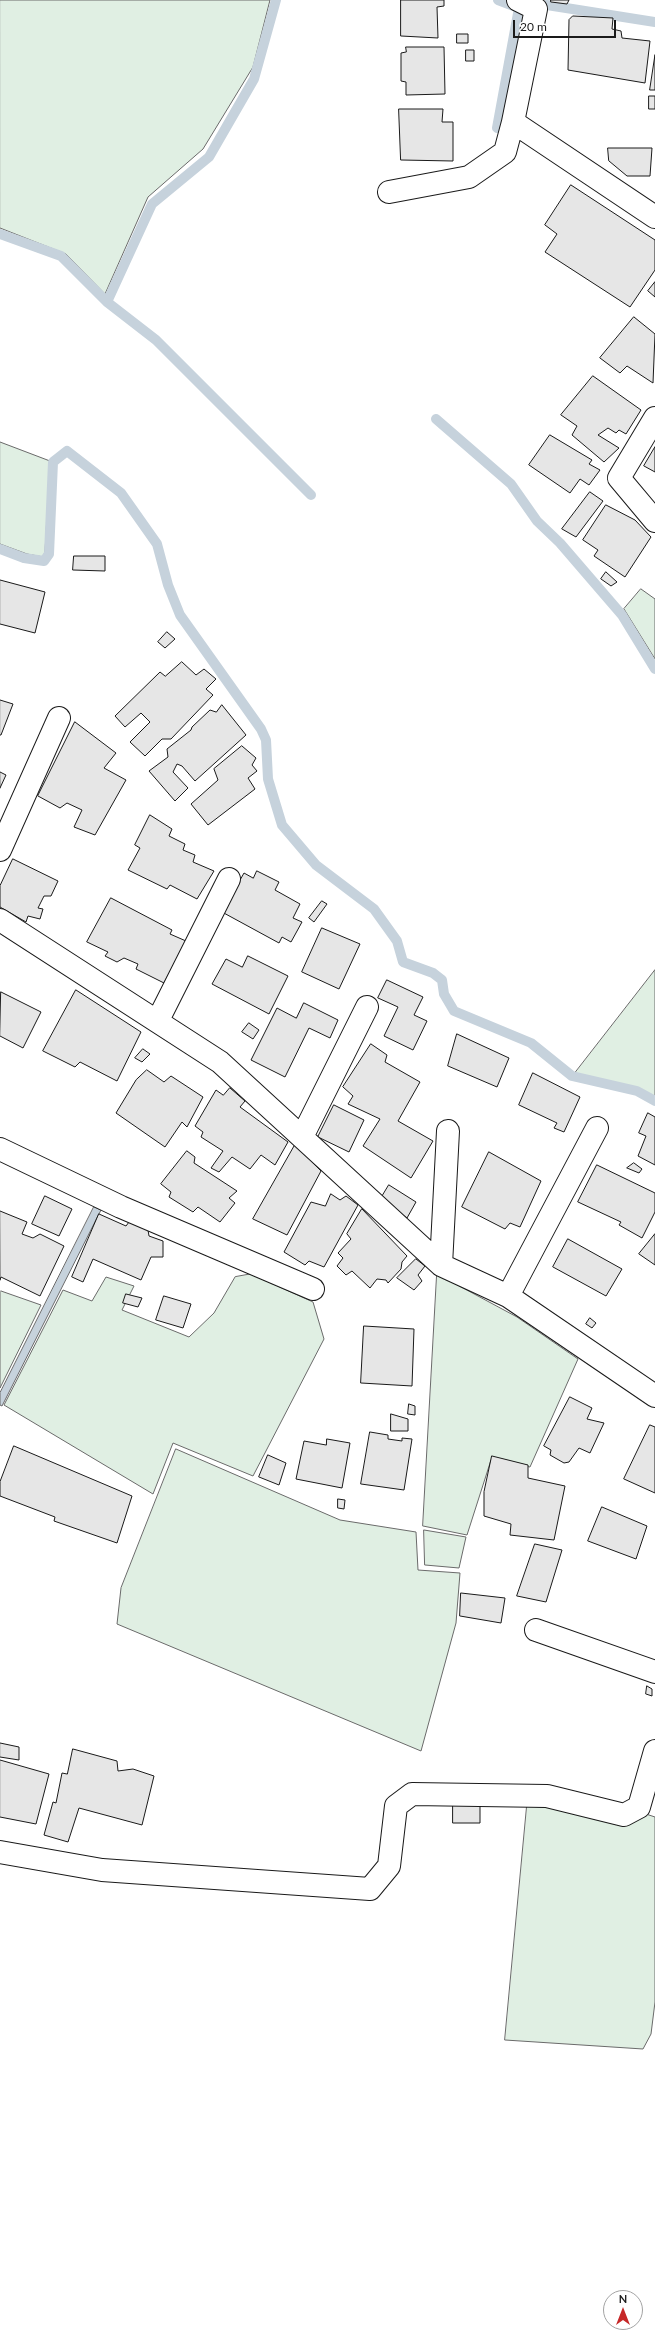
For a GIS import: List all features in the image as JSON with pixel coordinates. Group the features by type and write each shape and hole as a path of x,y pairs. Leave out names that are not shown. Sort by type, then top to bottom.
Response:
{"street":[{"path":"389,192 469,177 505,152 513,122 536,9 518,0"},
{"path":"513,122 655,217"},
{"path":"655,418 619,478 655,521"},
{"path":"0,850 59,718"},
{"path":"158,1020 230,879"},
{"path":"0,920 158,1020 220,1062 441,1265 508,1296 655,1396"},
{"path":"302,1137 367,1007"},
{"path":"508,1296 597,1128"},
{"path":"441,1265 448,1131"},
{"path":"0,1149 121,1207 313,1289"},
{"path":"536,1630 655,1672"},
{"path":"0,1852 102,1870 370,1889 389,1866 396,1806 412,1794 547,1796 624,1815 639,1807 655,1751"}],"green space":[{"path":"0,0 270,0 253,67 203,149 148,197 105,294 66,254 0,228"},
{"path":"0,442 50,461 45,552 43,557 27,554 0,544"},
{"path":"641,589 655,599 655,659 624,609"},
{"path":"655,970 655,1098 634,1087 575,1073"},
{"path":"251,1274 313,1302 324,1339 253,1476 173,1443 153,1494 4,1405 63,1290 92,1301 106,1277 134,1286 122,1310 189,1337 214,1313 235,1277"},
{"path":"437,1274 517,1317 578,1359 530,1467 491,1460 467,1535 423,1526"},
{"path":"1,1291 41,1305 0,1388 0,1292"},
{"path":"176,1449 340,1520 416,1532 418,1570 460,1573 456,1623 421,1751 117,1624 121,1588"},
{"path":"424,1530 466,1537 459,1568 425,1565"},
{"path":"527,1806 646,1814 655,1817 655,2002 651,2034 643,2049 505,2040"}],"shaded area":[{"path":"94,1207 101,1210 2,1406 0,1405 0,1393"}],"building":[{"path":"401,0 444,0 444,6 437,7 438,38 401,36"},
{"path":"551,0 569,0 567,4 551,2"},
{"path":"573,16 613,18 612,29 621,31 622,38 650,41 645,83 568,70 569,20"},
{"path":"457,34 468,34 468,43 457,43"},
{"path":"406,47 444,47 445,94 406,95 406,82 401,81 401,53 406,52"},
{"path":"466,50 474,50 474,61 466,61"},
{"path":"655,55 655,90 650,90"},
{"path":"649,96 655,96 655,109 649,109"},
{"path":"399,109 443,109 442,122 453,122 453,161 401,160"},
{"path":"608,148 652,148 650,176 627,176 609,161"},
{"path":"571,185 655,240 655,270 630,307 545,252 557,234 545,225"},
{"path":"655,282 655,297 648,291"},
{"path":"634,317 655,334 653,383 627,366 620,373 600,358"},
{"path":"593,376 641,410 626,434 619,430 616,433 608,428 598,435 619,448 604,462 572,435 577,426 561,415"},
{"path":"550,435 592,460 589,464 600,470 589,485 580,479 570,493 529,465"},
{"path":"655,447 655,472 644,466"},
{"path":"590,492 603,501 576,537 562,529"},
{"path":"606,505 635,520 651,537 625,577 594,556 598,550 583,540"},
{"path":"74,556 105,556 105,571 73,570"},
{"path":"606,572 617,582 611,586 601,579"},
{"path":"0,580 45,592 35,633 0,624"},
{"path":"167,632 175,639 165,648 158,642"},
{"path":"182,662 196,675 204,669 216,679 206,689 213,695 171,739 162,739 145,756 130,742 150,722 141,713 125,727 115,716 160,672 165,676"},
{"path":"0,700 13,704 1,735 0,735"},
{"path":"222,705 246,735 195,781 182,766 177,764 173,772 188,788 175,801 149,771 168,757 167,749 191,730 192,727 210,710 216,712"},
{"path":"75,722 116,753 104,768 126,780 95,835 74,827 82,810 67,803 60,808 38,796"},
{"path":"242,746 256,758 252,765 257,771 248,778 255,789 208,825 191,804 218,780 214,769"},
{"path":"0,772 6,775 0,788"},
{"path":"150,815 172,829 169,836 185,844 183,850 195,855 193,862 214,871 197,899 170,885 167,889 128,870 140,848 135,845"},
{"path":"13,859 58,881 51,896 44,896 38,908 43,909 40,919 28,916 26,922 0,907 0,886"},
{"path":"257,871 279,882 275,890 300,904 293,918 302,922 291,942 282,937 279,943 222,912 244,873 253,878"},
{"path":"111,898 172,930 170,934 186,941 164,983 136,969 138,964 124,958 117,962 105,956 108,952 87,942"},
{"path":"322,901 327,904 314,922 309,918"},
{"path":"322,928 360,944 339,989 302,972"},
{"path":"248,956 288,976 269,1014 212,984 226,959 242,967"},
{"path":"387,980 423,997 414,1015 427,1021 413,1050 384,1036 398,1007 378,998"},
{"path":"76,990 141,1032 117,1081 80,1062 75,1067 43,1051"},
{"path":"1,992 41,1012 23,1048 0,1036"},
{"path":"304,1003 338,1020 330,1038 309,1028 285,1077 251,1060 277,1008 296,1018"},
{"path":"249,1023 259,1030 253,1039 242,1032"},
{"path":"457,1034 509,1058 497,1087 448,1066"},
{"path":"371,1044 387,1055 385,1062 420,1082 398,1121 433,1141 411,1178 363,1146 380,1119 348,1104 353,1096 343,1087"},
{"path":"143,1049 150,1054 142,1062 135,1058"},
{"path":"147,1070 164,1082 171,1076 203,1097 187,1127 182,1122 165,1147 116,1113 136,1080"},
{"path":"533,1073 580,1097 564,1132 554,1128 557,1123 519,1105"},
{"path":"230,1088 245,1101 240,1107 288,1142 275,1165 261,1155 250,1169 232,1157 219,1172 211,1168 223,1151 201,1137 203,1132 195,1126 216,1090 223,1095"},
{"path":"334,1105 364,1120 349,1152 318,1137"},
{"path":"648,1113 655,1117 655,1165 638,1156 646,1136 639,1133"},
{"path":"295,1145 321,1171 287,1235 253,1219"},
{"path":"187,1151 195,1157 194,1163 237,1191 229,1198 235,1203 220,1222 198,1207 193,1212 169,1197 171,1192 161,1184"},
{"path":"489,1152 541,1181 520,1227 510,1223 505,1229 462,1207"},
{"path":"634,1163 642,1169 639,1173 627,1168"},
{"path":"597,1165 655,1193 655,1212 642,1238 619,1225 621,1222 578,1202"},
{"path":"389,1185 416,1202 407,1218 380,1200"},
{"path":"331,1194 340,1200 346,1196 358,1205 324,1267 309,1261 305,1265 284,1252 311,1202 325,1206"},
{"path":"45,1196 72,1209 59,1236 32,1224"},
{"path":"362,1209 407,1256 402,1262 401,1269 388,1283 386,1280 377,1279 370,1288 352,1271 346,1275 337,1266 343,1258 338,1253 351,1239 347,1234"},
{"path":"0,1211 27,1222 22,1234 33,1238 40,1234 64,1246 40,1296 1,1277 0,1280"},
{"path":"99,1214 126,1226 129,1222 148,1230 149,1236 163,1241 163,1257 151,1257 141,1280 93,1259 83,1282 72,1277"},
{"path":"655,1234 655,1265 639,1254"},
{"path":"568,1239 622,1269 606,1296 553,1267"},
{"path":"416,1259 425,1266 418,1275 422,1281 414,1290 397,1278"},
{"path":"126,1294 142,1298 138,1307 123,1303"},
{"path":"164,1296 191,1304 183,1328 156,1320"},
{"path":"590,1318 596,1323 592,1328 586,1324"},
{"path":"364,1326 414,1329 412,1386 361,1383"},
{"path":"570,1397 592,1408 587,1419 604,1423 590,1453 579,1448 569,1462 564,1463 550,1455 551,1450 544,1446"},
{"path":"409,1404 415,1406 415,1415 408,1414"},
{"path":"391,1414 408,1419 408,1431 391,1431"},
{"path":"650,1425 655,1427 655,1493 624,1479"},
{"path":"370,1432 388,1435 388,1439 402,1441 402,1438 412,1439 404,1490 361,1484"},
{"path":"327,1439 350,1443 342,1488 296,1479 304,1441 326,1445"},
{"path":"14,1446 132,1496 117,1543 54,1521 55,1517 0,1496 0,1482"},
{"path":"268,1455 286,1463 279,1485 259,1477"},
{"path":"492,1456 528,1465 528,1478 565,1486 554,1540 510,1535 511,1524 484,1516 484,1492"},
{"path":"338,1499 345,1500 344,1509 338,1508"},
{"path":"602,1507 647,1526 636,1559 588,1541"},
{"path":"535,1544 562,1550 546,1602 517,1596"},
{"path":"461,1593 505,1598 501,1623 460,1616"},
{"path":"647,1686 652,1689 652,1696 646,1694"},
{"path":"0,1743 19,1747 19,1760 0,1757"},
{"path":"73,1749 117,1761 118,1771 133,1769 154,1776 142,1825 79,1808 68,1842 44,1835 53,1802 56,1803 62,1773 67,1774"},
{"path":"0,1760 49,1774 36,1824 0,1817"},
{"path":"453,1804 480,1804 480,1823 453,1823"}],"waterway":[{"path":"107,302 152,204 209,157 254,79 276,0"},
{"path":"497,128 519,8 498,0"},
{"path":"532,7 547,5 655,22"},
{"path":"0,234 61,256 107,302 156,340 311,495"},
{"path":"436,419 511,484 537,521 560,543 622,615 655,669"},
{"path":"0,549 24,558 44,561 49,554 53,462 67,451 121,493 157,544 168,585 180,615 261,729 266,740 268,779 282,825 316,865 374,909 397,941 403,962 433,973 442,980 444,994 454,1011 531,1043 572,1076 637,1091 655,1101"}]}
